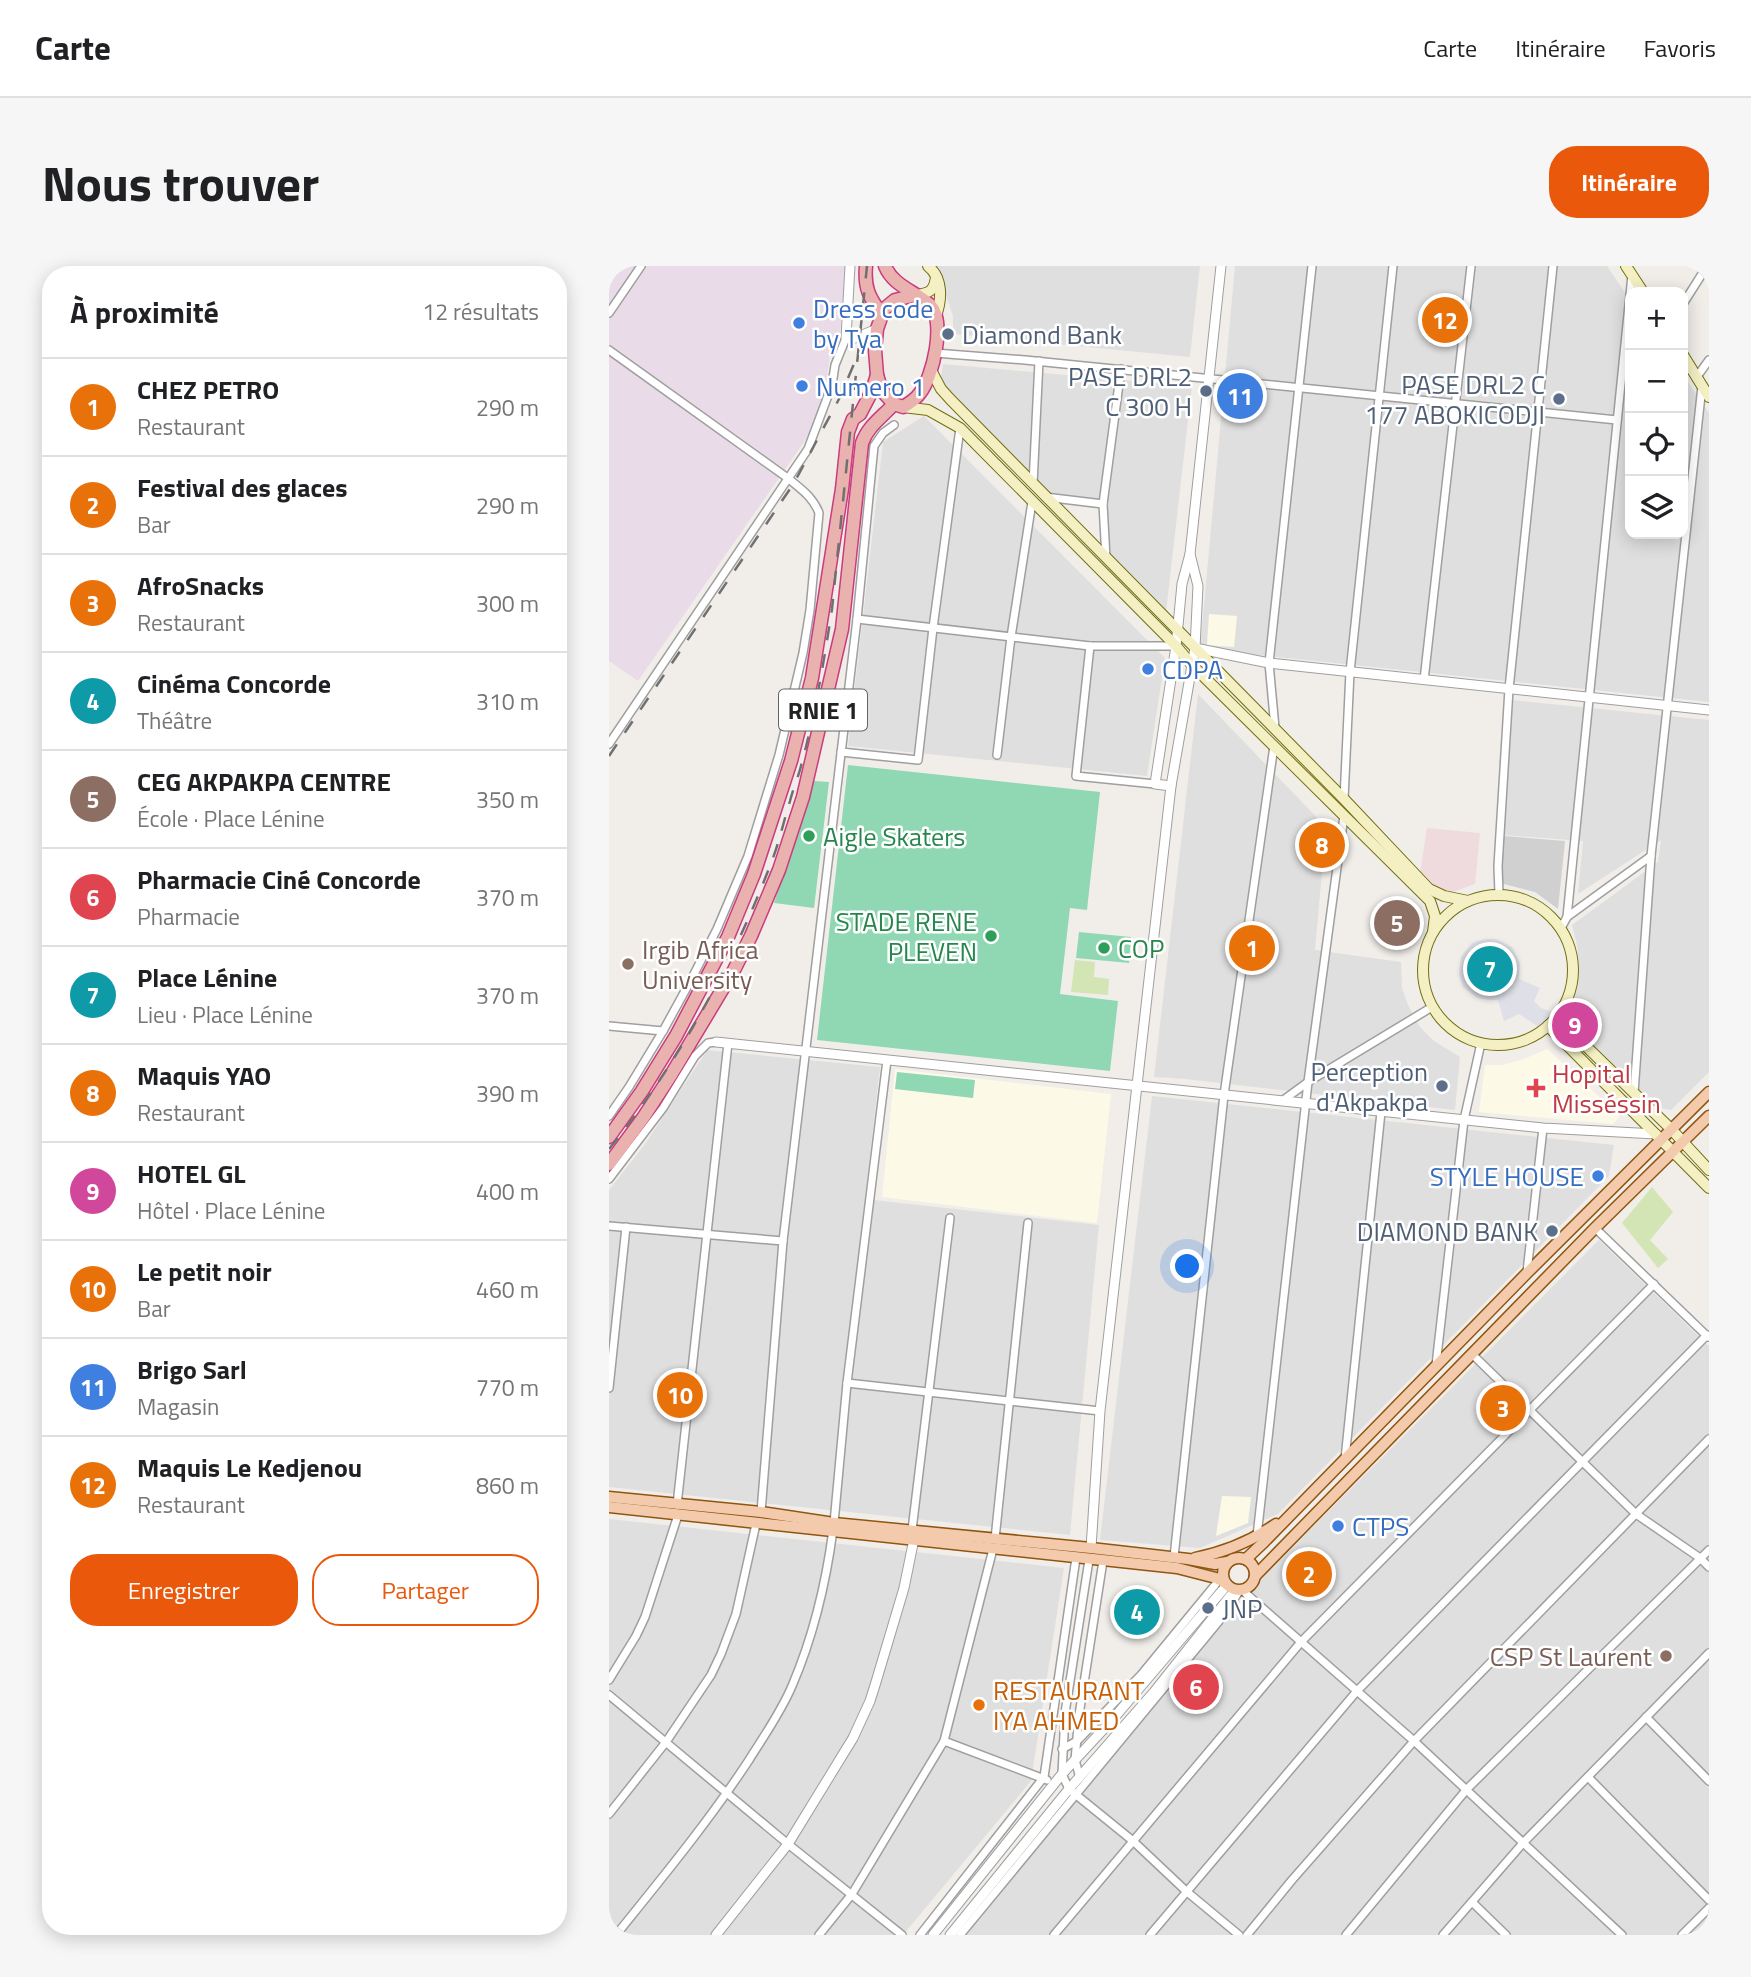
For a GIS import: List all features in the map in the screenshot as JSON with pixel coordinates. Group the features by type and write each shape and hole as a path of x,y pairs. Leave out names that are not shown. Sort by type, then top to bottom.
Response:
{"highway":[{"path":"866,266 866,290 881,315"},
{"path":"885,266 893,279 930,306 936,316"},
{"path":"881,315 895,300 916,295"},
{"name":"RNIE 1","path":"881,315 875,350 877,374 882,391 898,405"},
{"name":"RNIE 1","path":"609,1164 671,1075 728,979 751,936 779,870 803,797 842,629 862,443 872,425 898,405 920,393 935,353 936,316"},
{"name":"RNIE 1","path":"609,1137 676,1037 728,937 754,874 790,761 811,678 842,489 848,432 853,419 867,404 877,374"}],"main road":[{"path":"916,295 928,294 934,289 932,269"},
{"path":"932,269 940,286 941,303 936,316"},
{"path":"1629,271 1640,287"},
{"path":"1688,363 1709,397"},
{"path":"930,370 950,400 1344,799 1429,889 1444,896 1468,901"},
{"path":"898,405 928,410 960,428 1192,665 1430,901 1435,916 1433,932"},
{"path":"1499,894 1517,897 1549,914 1561,928 1570,950 1573,973 1568,996 1548,1026 1531,1037 1496,1045 1471,1041 1453,1031 1438,1016 1426,993 1422,971 1426,948 1433,932 1445,916 1468,901 1499,894"},
{"path":"1556,1017 1672,1130 1709,1170"},
{"path":"1548,1026 1709,1188"},
{"path":"1246,1559 1659,1137 1672,1130 1709,1092"},
{"path":"609,1497 757,1524 834,1527 994,1544 1089,1560 1185,1570 1231,1586 1251,1585 1255,1576 1595,1228 1709,1116"},
{"path":"1188,1559 1226,1551 1285,1518 1300,1505"},
{"path":"609,1507 761,1512 834,1527"},
{"path":"994,1544 1091,1548 1215,1564 1236,1558 1246,1559 1253,1566 1255,1576"},
{"path":"1227,1562 1222,1573 1231,1586"}],"street":[{"path":"609,313 641,266"},
{"path":"609,744 808,449 832,385 835,365 851,338 850,266"},
{"path":"1155,785 1178,632 1182,584 1190,554 1221,266"},
{"path":"1275,730 1269,663 1312,266"},
{"path":"1344,799 1350,672 1393,266"},
{"path":"1424,680 1471,266"},
{"path":"1499,894 1498,866 1509,689 1553,266"},
{"path":"1688,296 1707,266"},
{"path":"1561,928 1567,917 1617,419 1629,271"},
{"path":"851,338 877,329"},
{"path":"851,338 875,350"},
{"path":"609,350 789,479 809,496 819,513 803,653 779,755 748,856 717,929 663,1031 609,1116"},
{"path":"935,353 1617,419"},
{"path":"1634,1093 1651,856 1699,382 1709,360"},
{"path":"1033,484 1039,361"},
{"path":"1106,559 1103,504 1121,369"},
{"path":"761,1512 783,1241 807,1051 874,446 883,433 894,425"},
{"path":"841,752 918,760 960,428"},
{"path":"1044,497 1103,504"},
{"path":"997,755 1011,637 1032,502"},
{"path":"1091,1548 1100,1411 1171,786 1195,648 1198,586 1190,554"},
{"path":"856,619 1090,646 1176,646"},
{"path":"1090,646 1076,776 1171,786"},
{"path":"1195,648 1269,663 1709,710"},
{"path":"1174,1558 1224,1095 1274,745"},
{"path":"1257,1535 1305,1103 1344,817"},
{"path":"1567,917 1651,856"},
{"path":"1282,1101 1308,1082 1432,1007"},
{"path":"609,1026 663,1031"},
{"path":"609,1179 663,1108 695,1056 708,1043 716,1042 1381,1112 1659,1137"},
{"path":"609,1680 645,1617 678,1510 728,1043"},
{"path":"1436,1367 1464,1120 1481,1043"},
{"path":"609,1926 618,1934 727,1793 771,1726 803,1658 827,1570 834,1527 847,1383 887,1060"},
{"path":"1345,1459 1381,1112"},
{"path":"1527,1273 1543,1128"},
{"path":"716,1935 788,1843 853,1738 870,1701 904,1588 913,1535 950,1219"},
{"path":"819,1935 852,1894 944,1741 994,1544 1028,1223"},
{"path":"609,1226 783,1241"},
{"path":"609,1388 626,1227"},
{"path":"1150,1935 1357,1691 1708,1336 1595,1228"},
{"path":"1055,1935 1301,1642 1654,1284"},
{"path":"1472,1354 1636,1514 1709,1567"},
{"path":"847,1383 1100,1411"},
{"path":"1247,1935 1414,1741 1709,1439"},
{"path":"609,1814 666,1742 711,1675 736,1614 757,1524"},
{"path":"1346,1935 1467,1789 1709,1550"},
{"path":"920,1935 1044,1777 1076,1558"},
{"path":"1089,1560 1065,1713 1062,1774 1073,1792 1239,1935"},
{"path":"1080,1778 1076,1760 1079,1715 1103,1561"},
{"path":"1231,1586 1301,1642 1414,1741 1622,1935"},
{"path":"1062,1749 1077,1741 1231,1586"},
{"path":"933,1935 1053,1784 1231,1586"},
{"path":"960,1935 1073,1792 1080,1778 1154,1692 1231,1586"},
{"path":"950,1935 1219,1621 1231,1586"},
{"path":"1443,1935 1523,1843 1709,1653"},
{"path":"1701,1662 1709,1670"},
{"path":"609,1695 902,1935"},
{"path":"1646,1717 1709,1781"},
{"path":"944,1741 1044,1777 1053,1784"},
{"path":"1588,1777 1709,1900"},
{"path":"1472,1902 1506,1935"},
{"path":"1682,1935 1709,1908"}],"shaded area":[{"path":"609,266 846,266 840,335 832,339 822,416 638,681 609,661"},
{"path":"923,266 1200,266 1190,357 953,334 953,316 938,272 927,270"},
{"path":"1235,266 1607,266 1625,293 1625,539 1688,539 1688,382 1709,413 1709,702 1200,649"},
{"path":"943,364 1192,386 1166,612 1101,556 1107,500 1041,493 939,390"},
{"path":"924,416 1165,658 1147,776 848,746 883,442"},
{"path":"1209,614 1237,616 1234,647 1207,645"},
{"path":"1198,694 1326,827 1315,950 1401,962 1402,988 1420,1027 1434,1041 1460,1057 1455,1110 1154,1077"},
{"path":"1512,700 1709,720 1709,1072 1671,1110 1649,1106 1564,1025 1578,986 1579,965 1572,925 1658,862 1661,840 1578,894 1583,841 1503,835"},
{"path":"1427,828 1480,833 1475,884 1453,892 1443,891 1435,888 1420,873"},
{"path":"1504,836 1565,841 1558,909 1535,892 1500,883"},
{"path":"1496,939 1512,947 1520,963 1519,979 1540,988 1534,1001 1541,1008 1558,1014 1543,1030 1519,1014 1504,1021 1498,1000 1477,998 1463,987 1459,975 1461,957 1472,943"},
{"name":"Hopital Misséssin","path":"1547,1049 1620,1116 1613,1124 1479,1112 1485,1065 1502,1065"},
{"path":"707,1050 880,1067 865,1199 1099,1225 1070,1535 609,1487 609,1190 645,1144"},
{"path":"895,1069 1111,1094 1097,1223 882,1197"},
{"path":"1152,1096 1614,1145 1609,1176 1278,1514 1200,1548 1100,1540"},
{"path":"1599,1240 1709,1346 1709,1935 962,1935 1241,1599"},
{"path":"1222,1496 1251,1497 1248,1523 1216,1536"},
{"path":"609,1519 1064,1568 1031,1781 903,1935 609,1935"}],"green space":[{"path":"848,765 1100,792 1087,910 1070,908 1060,994 1118,1001 1110,1071 817,1040"},
{"name":"Aigle Skaters","path":"814,781 829,782 814,908 774,903"},
{"name":"COP","path":"1079,932 1131,937 1129,963 1076,958"},
{"path":"1075,960 1095,962 1094,977 1109,979 1108,995 1071,992"},
{"path":"897,1072 975,1080 973,1098 895,1089"},
{"path":"1652,1187 1673,1212 1650,1240 1668,1259 1658,1268 1622,1223"}],"railway":[{"path":"609,1149 659,1081 703,1010 722,973 773,858 800,770 815,708 832,609 867,266"},
{"path":"609,756 794,483 839,399 854,364"}],"place":[{"name":"Maquis Le Kedjenou","path":"1445,320"},
{"name":"Dress code by Tya","path":"799,323"},
{"name":"Diamond Bank","path":"948,334"},
{"name":"Numero 1","path":"802,386"},
{"name":"PASE DRL2 C 300 H","path":"1206,391"},
{"name":"Brigo Sarl","path":"1240,396"},
{"name":"PASE DRL2 C 177 ABOKICODJI","path":"1559,399"},
{"name":"CDPA","path":"1148,669"},
{"name":"Aigle Skaters","path":"809,836"},
{"name":"Maquis YAO","path":"1322,845"},
{"name":"CEG AKPAKPA CENTRE","path":"1397,923"},
{"name":"STADE RENE PLEVEN","path":"991,936"},
{"name":"COP","path":"1104,948"},
{"name":"CHEZ PETRO","path":"1252,948"},
{"name":"Irgib Africa University","path":"628,964"},
{"name":"Place Lénine","path":"1490,969"},
{"name":"HOTEL GL","path":"1575,1025"},
{"name":"Perception d'Akpakpa","path":"1442,1086"},
{"name":"Hopital Misséssin","path":"1536,1088"},
{"name":"STYLE HOUSE","path":"1598,1176"},
{"name":"DIAMOND BANK","path":"1552,1231"},
{"name":"Le petit noir","path":"680,1395"},
{"name":"AfroSnacks","path":"1503,1408"},
{"name":"CTPS","path":"1338,1526"},
{"name":"Festival des glaces","path":"1309,1574"},
{"name":"JNP","path":"1208,1608"},
{"name":"Cinéma Concorde","path":"1137,1612"},
{"name":"CSP St Laurent","path":"1666,1656"},
{"name":"Pharmacie Ciné Concorde","path":"1196,1687"},
{"name":"RESTAURANT IYA AHMED","path":"979,1705"}]}
